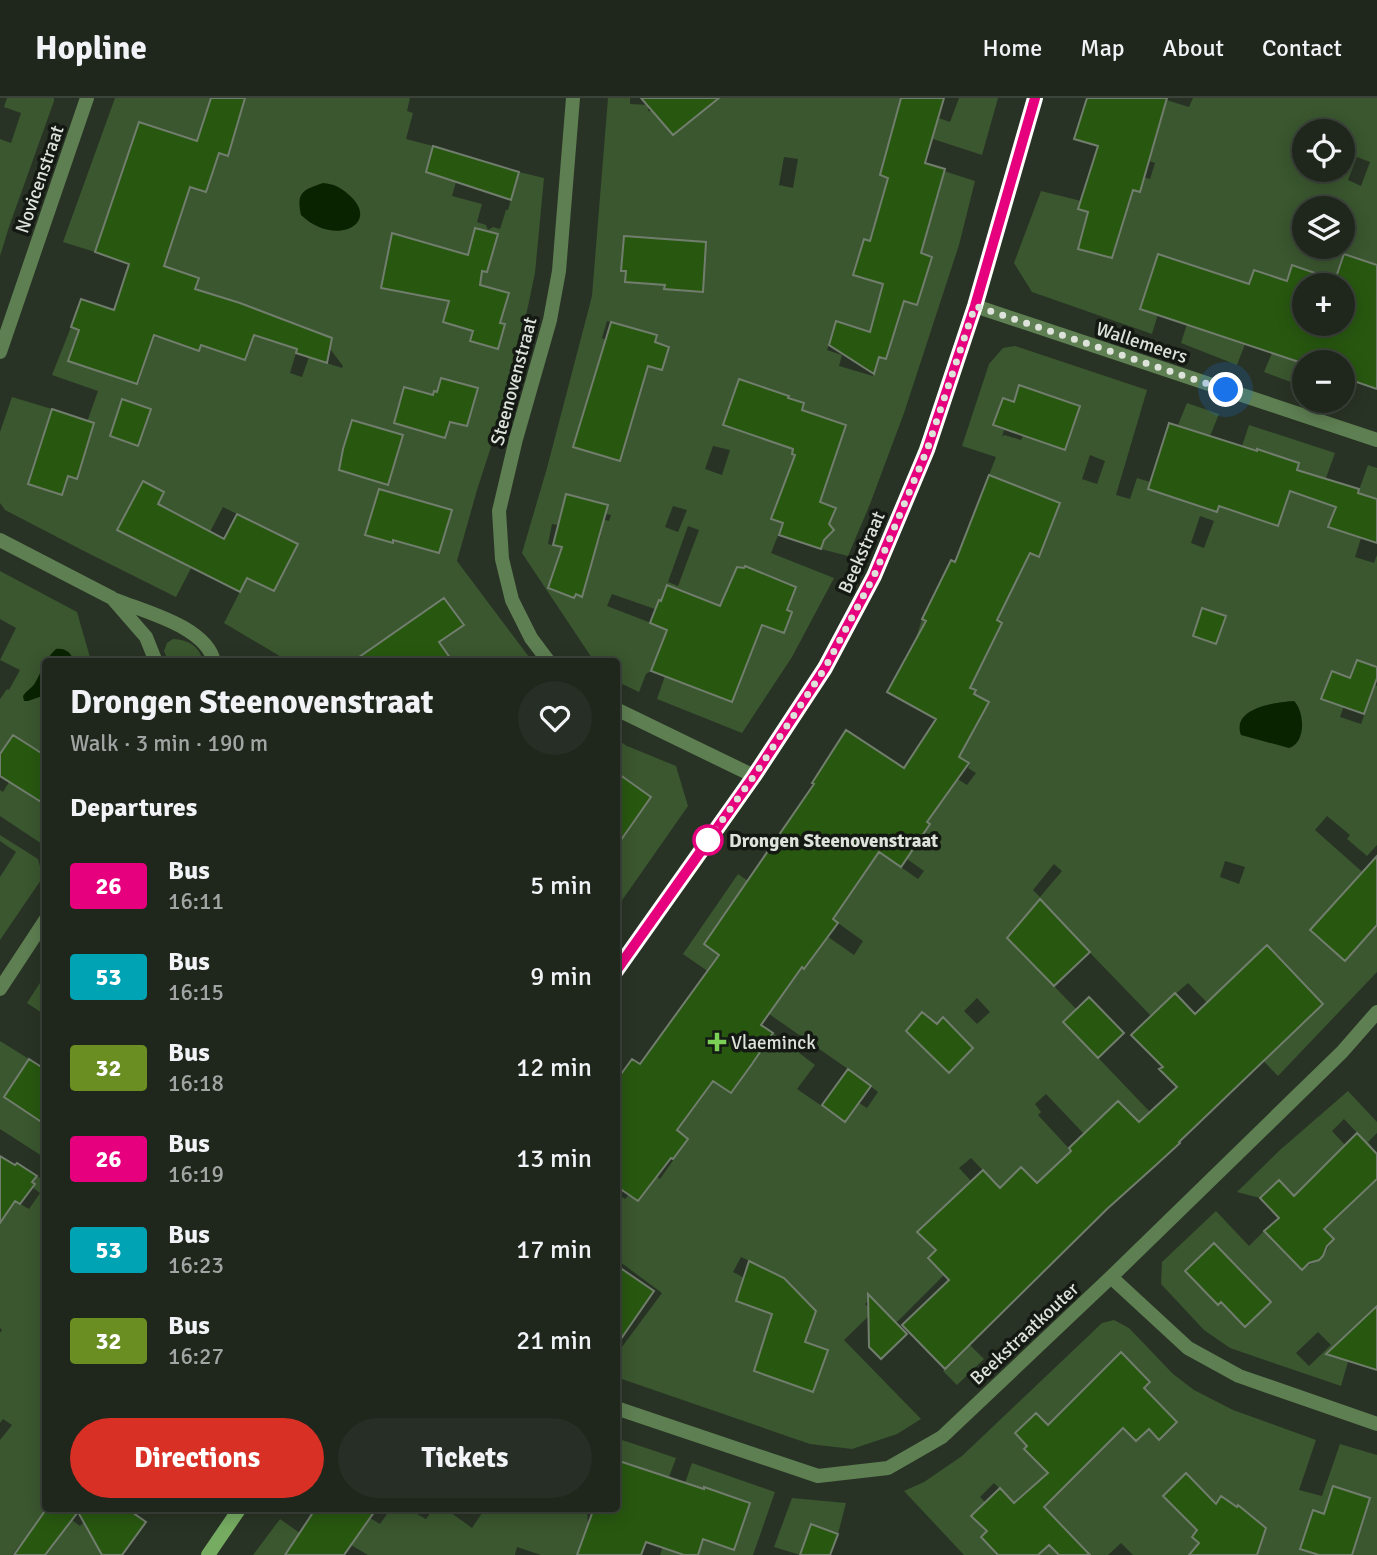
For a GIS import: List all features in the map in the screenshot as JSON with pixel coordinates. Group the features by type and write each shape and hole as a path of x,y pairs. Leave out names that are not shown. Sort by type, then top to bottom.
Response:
{"street":[{"name":"Novicenstraat","path":"0,352 87,98"},
{"name":"Steenovenstraat","path":"546,658 531,638 512,600 502,559 499,511 516,439 550,320 559,271 573,98"},
{"name":"Beekstraat","path":"620,965 754,776 825,668 874,576 927,450 975,306 1035,98"},
{"name":"Wallemeers","path":"975,306 1377,440"},
{"path":"0,540 111,598 182,626 206,643 214,658"},
{"path":"111,598 146,637 154,658"},
{"path":"620,711 754,776"},
{"path":"0,989 42,925"},
{"name":"Beekstraatkouter","path":"620,1409 818,1476 888,1468 942,1437 1342,1052 1377,1013"},
{"path":"1111,1277 1188,1348 1239,1376 1377,1424"},
{"path":"208,1555 237,1512"}],"shaded area":[{"path":"7,98 54,98 54,101 0,256 0,139 11,143 21,113 4,107"},
{"path":"115,98 410,98 407,111 413,113 406,139 433,146 426,172 456,182 452,196 482,204 477,222 486,225 488,230 493,227 500,229 519,172 544,178 535,273 512,382 457,561 530,658 451,658 439,642 463,625 444,598 386,638 399,658 283,658 224,623 248,576 274,591 297,544 223,507 176,597 5,510 0,503 0,432 12,397 52,409 28,484 61,495 98,391 52,375 71,327 86,332 76,337 68,361 93,369 95,364 139,382 153,337 199,350 195,289 198,278 164,266 177,226 111,204 95,252 63,242","holes":["204,119 236,129 228,156 219,153 206,192 125,166 197,141","295,323 308,328 301,350 287,345","213,334 250,346 245,359 208,348","330,349 343,366 342,368 309,357 302,377 290,373 296,353","126,400 151,409 135,445 110,436 114,423 118,424","352,420 371,425 353,474 339,470","143,481 164,492 158,504 192,523 173,558 118,530","379,489 452,510 439,553 365,534"]},
{"path":"608,98 630,98 630,104 649,105 648,111 653,111 673,135 689,122 682,114 701,98 901,98 900,104 950,122 959,98 998,98 982,155 933,139 928,153 889,142 880,175 888,178 944,171 975,181 959,245 904,413 848,556 821,549 824,540 834,530 782,489 771,519 783,523 771,553 834,578 792,657 742,733 657,699 665,676 732,702 746,665 651,671 646,674 639,692 620,683 620,658 592,658 522,553 592,296","holes":["784,157 798,159 793,188 779,185","624,236 706,242 702,292 664,288 665,285 626,282 626,271 621,270","894,245 932,257 917,305 880,294","607,321 657,334 655,342 669,347 662,370 648,366 643,384 597,371 606,340 602,338","837,321 892,339 886,359 879,357 873,376 839,366 842,355 827,350","754,384 803,403 802,410 845,425 831,467 792,454 793,449 738,430","713,446 730,450 722,475 705,469","608,505 606,514 611,515 609,521 601,519 597,533 601,535 594,555 548,544 552,524 558,525","673,506 687,510 678,532 665,527","688,526 699,530 678,586 668,582","745,566 796,587 787,610 792,612 783,633 745,618 730,582 738,567","670,586 702,599 657,605 659,600 663,602","612,594 669,614 664,628 607,606"]},
{"path":"1193,98 1377,98 1377,289 1355,286 1355,273 1315,273 1292,265 1285,286 1268,280 1269,275 1254,270 1238,342 1245,344 1237,365 1181,343 1187,324 1158,254 1140,308 1158,314 1152,334 1032,292 1014,263 1041,191 1081,201 1079,209 1088,212 1078,248 1112,258 1130,198 1094,163 1150,179 1155,163 1149,161 1158,131 1163,99 1189,107"},
{"path":"323,183 339,188 357,205 360,214 357,222 350,228 328,230 314,225 301,215 300,197 310,188"},
{"path":"1301,336 1329,336 1324,350 1292,350 1292,382 1264,372 1272,353 1288,358 1294,342 1298,343"},
{"path":"1015,346 1147,390 1116,495 1130,499 1137,478 1150,482 1148,489 1175,498 1232,476 1249,425 1335,453 1318,500 1336,507 1329,527 1361,538 1355,557 1374,563 1377,555 1377,667 1357,660 1351,676 1377,686 1377,845 1367,856 1347,839 1350,835 1327,816 1315,830 1377,885 1345,892 1311,930 1345,961 1377,925 1377,972 1278,1076 1188,983 1151,1016 1039,900 1008,938 1076,1009 1064,1022 1150,1112 1139,1122 1118,1101 1085,1135 1046,1094 1035,1104 1041,1112 1038,1115 1075,1155 1053,1168 1037,1183 1021,1167 1001,1189 971,1158 959,1168 989,1200 918,1232 936,1250 928,1258 944,1275 896,1323 871,1298 865,1304 873,1312 844,1340 921,1419 897,1434 852,1449 810,1444 620,1378 620,1350 662,1293 620,1262 620,1196 625,1199 629,1195 638,1201 620,1158 620,1151 660,1179 688,1139 677,1130 697,1103 673,1086 688,1064 731,1093 773,1033 815,1065 797,1089 845,1122 859,1103 867,1108 878,1092 683,954 738,874 854,955 863,941 831,918 865,872 875,849 918,879 924,871 907,859 930,824 889,797 956,778 967,785 976,773 968,768 970,764 948,750 975,690 908,654 922,619 989,649 1002,623 997,620 1019,572 961,545 968,529 1039,557 1060,503 989,475 996,457 962,446 989,364 1003,348","holes":["1019,385 1080,406 1065,450 1023,436 1021,440 1004,435 1002,437 1004,430 993,426 1003,398 1014,402","1090,455 1105,461 1097,484 1082,479","1200,516 1214,521 1204,548 1191,543","1202,608 1226,616 1216,644 1193,636","1332,671 1345,676 1335,704 1321,699","1351,686 1372,693 1361,724 1340,717","1225,861 1245,867 1239,884 1220,877","1054,864 1062,871 1040,897 1033,890","737,896 815,954 779,999 756,984 758,981 704,944","977,998 990,1012 977,1024 964,1011","943,1018 973,1048 949,1073","741,1257 766,1269 758,1285 733,1272","782,1276 816,1311 809,1333 798,1330 795,1339 812,1392 754,1371 767,1329 788,1319 736,1300 743,1281 772,1291"]},
{"path":"1187,403 1219,414 1210,436 1178,425"},
{"path":"1368,465 1377,468 1377,499 1358,493"},
{"path":"0,571 77,612 90,658 42,658 42,746 39,751 13,735 0,754 0,699 7,689 9,690 20,670 0,660 16,628 0,619"},
{"path":"173,639 184,641 199,651 202,658 167,658 164,651 167,643"},
{"path":"56,649 63,649 72,658 48,658"},
{"path":"42,669 42,696 24,701 23,696 34,685"},
{"path":"1294,701 1302,719 1301,734 1295,745 1289,748 1241,735 1240,726 1249,713 1267,705"},
{"path":"620,742 676,766 688,806 620,903 620,824 628,830 651,797 620,775"},
{"path":"9,782 42,803 42,844 0,816 0,790 3,792"},
{"path":"0,835 38,859 42,878 0,940 0,877 16,852 0,841"},
{"path":"42,980 42,1013 27,1003"},
{"path":"0,1041 29,1059 4,1097 42,1123 42,1156 0,1129"},
{"path":"1348,1091 1377,1122 1377,1133 1368,1142 1377,1154 1344,1119 1332,1131 1345,1145 1325,1165 1339,1179 1377,1179 1377,1329 1361,1322 1344,1337 1354,1341 1341,1386 1230,1348 1204,1330 1161,1284 1162,1262 1216,1211 1249,1246 1264,1231 1302,1270 1321,1258 1334,1239 1279,1181 1260,1198 1237,1192 1280,1150","holes":["1214,1243 1270,1302 1245,1327 1221,1302 1217,1304 1185,1271","1318,1332 1331,1345 1309,1366 1296,1353"]},
{"path":"37,1176 42,1179 42,1512 72,1520 80,1526 84,1522 113,1555 38,1555 21,1543 12,1555 0,1555 0,1440 12,1425 3,1419 0,1423 0,1206 8,1211 15,1201 29,1209 40,1193 32,1187"},
{"path":"1114,1320 1129,1328 1173,1374 1194,1390 1233,1410 1316,1440 1299,1490 1322,1496 1340,1444 1377,1455 1377,1555 1352,1555 1333,1487 1321,1524 1309,1521 1300,1549 1319,1555 1133,1555 1121,1543 1108,1555 1070,1555 1056,1552 1059,1555 1038,1555 1051,1542 994,1483 980,1497 985,1502 972,1516 987,1531 981,1538 998,1555 964,1555 904,1491 924,1482 962,1456 1102,1323","holes":["1121,1353 1137,1394 1160,1404 1177,1422 1158,1439 1149,1429 1136,1441 1084,1388","1036,1413 1048,1425 1055,1419 1093,1458 1059,1492 1045,1476 1048,1473 1024,1449 1027,1446 1015,1433"]},
{"path":"970,1345 984,1359 957,1385 943,1371"},
{"path":"620,1439 676,1458 669,1477 620,1461"},
{"path":"692,1463 775,1492 753,1555 660,1555","holes":["704,1487 733,1550 688,1534"]},
{"path":"792,1498 846,1503 838,1534 811,1525 800,1555 774,1547"},
{"path":"385,1512 413,1512 426,1519 431,1512 450,1512 472,1528 483,1512 587,1512 588,1524 618,1535 612,1555 541,1555 517,1547 515,1555 368,1555 351,1545 370,1518 380,1524 387,1514"},
{"path":"280,1519 331,1555 288,1551 285,1555 253,1555"}],"building":[{"path":"211,98 245,98 228,156 219,153 206,192 190,187 164,266 199,278 195,289 332,338 327,363 296,353 297,349 254,335 245,360 201,345 199,351 154,335 137,384 68,361 79,330 71,327 81,299 114,310 129,264 95,252 139,122 197,141"},
{"path":"641,98 719,98 673,135"},
{"path":"901,98 944,98 925,163 945,169 921,253 932,257 917,305 904,301 886,359 879,357 874,374 829,345 836,321 870,332 883,284 853,275 864,239 870,241 888,178 880,175"},
{"path":"1087,98 1167,98 1140,192 1133,190 1112,258 1078,249 1088,212 1078,209 1098,146 1074,139"},
{"path":"433,146 519,172 511,200 426,172"},
{"path":"475,228 498,234 487,272 482,271 480,285 509,293 500,323 505,324 498,349 470,341 473,331 443,322 449,301 381,288 392,233 468,255"},
{"path":"624,236 706,242 703,292 664,289 665,285 625,282 626,271 621,271"},
{"path":"1158,254 1249,284 1254,270 1287,281 1292,265 1315,273 1292,273 1292,336 1355,336 1355,273 1337,273 1342,259 1355,258 1377,265 1377,389 1355,381 1355,350 1292,350 1292,360 1140,309"},
{"path":"611,322 657,335 655,342 669,347 662,370 648,366 620,461 573,447"},
{"path":"441,378 478,388 467,426 450,422 445,438 394,423 404,387 433,395 434,391 437,392"},
{"path":"739,379 789,396 788,398 804,403 802,410 846,425 820,502 836,508 829,524 834,530 824,540 821,549 779,535 783,523 771,519 795,455 792,454 793,449 723,425"},
{"path":"1019,385 1080,406 1065,450 993,425 1003,398 1014,402"},
{"path":"122,399 151,409 138,446 110,436"},
{"path":"52,409 94,423 77,479 68,476 62,495 28,484"},
{"path":"352,420 403,435 388,485 339,470"},
{"path":"1169,423 1299,463 1297,470 1359,489 1358,493 1377,499 1377,543 1328,527 1336,507 1290,491 1278,526 1219,506 1217,512 1148,489"},
{"path":"989,475 1060,503 1039,557 1030,553 997,620 1002,623 970,688 976,690 974,694 989,702 959,757 969,763 927,822 930,824 901,867 879,852 833,919 838,923 804,969 802,967 761,1025 773,1033 752,1064 731,1093 713,1081 677,1130 688,1139 638,1201 620,1189 620,1076 632,1059 640,1064 719,955 704,944 814,784 812,783 846,730 904,768 936,719 887,692 926,621 922,619 951,560 955,562"},
{"path":"143,481 164,492 158,504 224,539 237,514 298,544 274,591 247,578 240,592 117,530"},
{"path":"379,489 452,510 439,553 365,535"},
{"path":"566,494 608,505 582,597 576,594 574,598 548,588 562,547 553,545"},
{"path":"745,566 796,587 787,610 792,612 784,633 762,625 732,702 651,671 667,630 650,623 667,585 720,606 737,567"},
{"path":"444,598 464,625 439,642 450,658 358,658"},
{"path":"1202,608 1226,616 1216,644 1193,636"},
{"path":"1357,660 1377,667 1377,678 1364,714 1321,699 1332,671 1350,678"},
{"path":"13,735 42,753 42,802 0,776 0,754"},
{"path":"620,775 651,797 620,841"},
{"path":"1377,856 1377,925 1345,961 1310,930"},
{"path":"1040,899 1090,952 1054,986 1007,938"},
{"path":"1267,945 1323,1004 1180,1143 1107,1209 945,1369 902,1325 949,1280 928,1258 936,1250 917,1232 983,1170 1000,1188 1021,1167 1037,1183 1118,1101 1139,1122 1177,1087 1159,1069 1163,1067 1131,1035 1175,993 1195,1014"},
{"path":"1089,997 1124,1033 1098,1058 1063,1022"},
{"path":"922,1012 937,1024 943,1017 973,1048 949,1073 906,1031"},
{"path":"29,1059 42,1067 42,1122 4,1097"},
{"path":"848,1069 871,1086 845,1122 822,1105"},
{"path":"1357,1133 1377,1154 1377,1179 1324,1229 1334,1239 1319,1260 1309,1263 1302,1270 1264,1231 1279,1218 1260,1198 1279,1180 1294,1196"},
{"path":"0,1156 37,1176 32,1182 35,1184 20,1204 15,1201 0,1223"},
{"path":"1214,1243 1271,1302 1245,1327 1221,1302 1218,1305 1185,1271"},
{"path":"749,1261 784,1278 816,1311 805,1342 828,1350 813,1392 754,1371 772,1314 736,1301"},
{"path":"620,1268 654,1291 620,1340"},
{"path":"868,1294 907,1334 881,1359 869,1347"},
{"path":"1377,1306 1377,1370 1326,1354"},
{"path":"1121,1352 1150,1382 1144,1388 1177,1422 1159,1440 1149,1429 1136,1441 1123,1428 1044,1507 1090,1555 1059,1555 1049,1545 1038,1555 998,1555 981,1537 987,1531 971,1516 1000,1488 1014,1503 1048,1473 1024,1449 1027,1446 1015,1433 1036,1413 1048,1425"},
{"path":"620,1461 750,1503 734,1550 703,1539 698,1555 684,1555 646,1542 641,1555 577,1555 593,1512 620,1512"},
{"path":"1186,1473 1216,1504 1221,1496 1237,1507 1238,1505 1266,1528 1257,1555 1189,1555 1199,1543 1192,1537 1197,1530 1163,1496"},
{"path":"1333,1486 1370,1498 1352,1555 1319,1555 1300,1549 1313,1510 1324,1514"},
{"path":"44,1512 78,1512 45,1555 14,1555"},
{"path":"78,1512 132,1512 146,1522 122,1555 102,1555"},
{"path":"313,1512 374,1512 344,1555 285,1555"},
{"path":"811,1524 838,1534 830,1555 800,1555"}],"bus line":[{"name":"26","path":"620,965 754,776 825,668 874,576 927,450 975,306 1035,98"}],"place":[{"name":"Drongen Steenovenstraat","path":"708,840"},
{"name":"Vlaeminck","path":"717,1042"}],"route":[{"path":"708,840 825,668 874,576 927,450 975,306 1226,390"}]}
